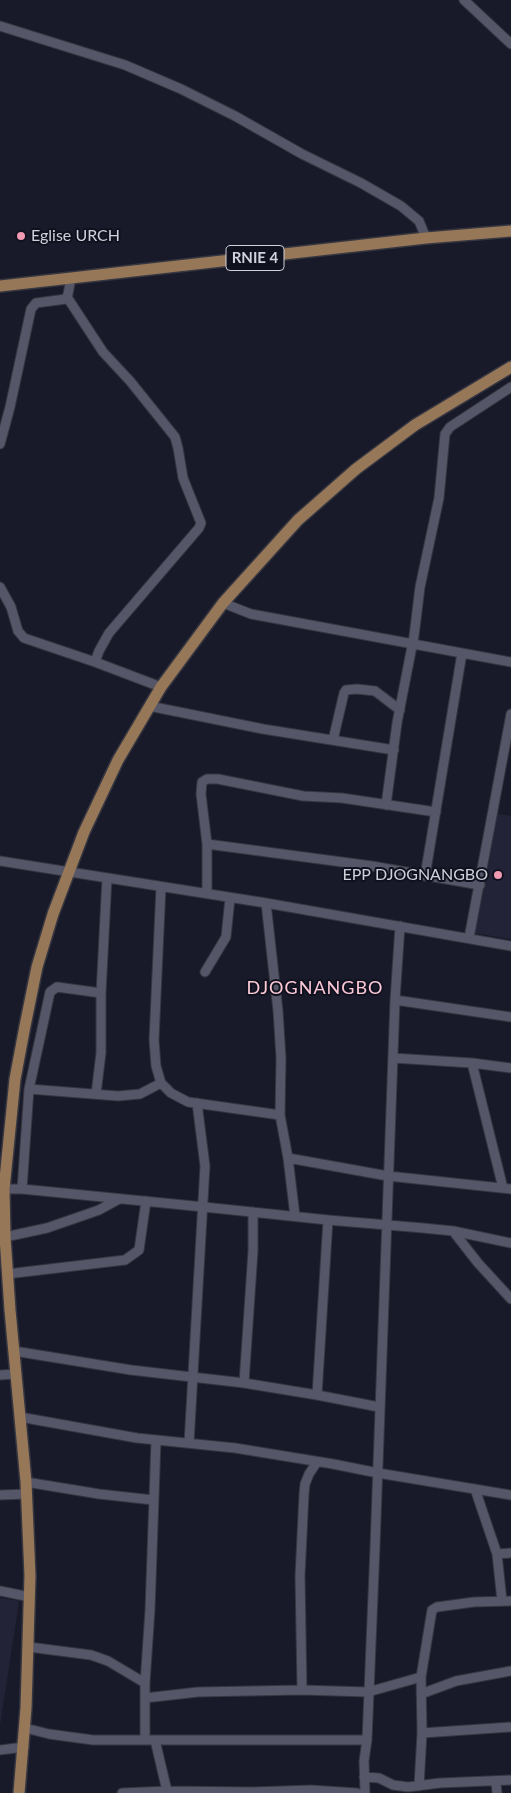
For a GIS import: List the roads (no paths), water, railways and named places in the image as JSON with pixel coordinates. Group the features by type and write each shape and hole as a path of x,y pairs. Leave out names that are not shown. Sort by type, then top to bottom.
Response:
{"main road":[{"name":"RNIE 4","path":"0,286 426,238 511,231"},
{"path":"19,1793 24,1747 30,1597 26,1482 8,1274 3,1262 5,1237 4,1189 15,1080 26,1018 37,967 68,872 101,794 148,706 223,603 298,520 356,469 415,425 511,367"}],"street":[{"path":"464,0 509,38"},
{"path":"0,26 125,65 219,108 401,206 419,220 426,238"},
{"path":"71,278 67,297 104,352 171,430 177,442 183,478 201,523 199,528 110,633 99,651 95,662"},
{"path":"0,444 10,408 31,309 36,303 67,297"},
{"path":"386,805 420,587 439,498 445,434 450,427 511,387"},
{"path":"0,586 11,607 18,631 24,638 161,687"},
{"path":"223,603 251,614 511,662"},
{"path":"425,876 462,653"},
{"path":"333,740 346,690 375,691 400,710"},
{"path":"148,706 263,729 394,750"},
{"path":"470,938 511,720"},
{"path":"207,893 207,844 201,794 202,782 207,779 218,779 303,796 342,798 436,812"},
{"path":"207,844 372,866 480,885"},
{"path":"0,861 207,893 511,946"},
{"path":"96,1094 101,1053 101,993 107,878"},
{"path":"161,887 154,1040 156,1066 161,1083 181,1099 280,1115"},
{"path":"205,972 226,937 230,898"},
{"path":"266,903 279,1021 281,1058 280,1115 288,1158 295,1216"},
{"path":"364,1793 395,1000 400,926"},
{"path":"22,1189 29,1089 50,992 57,987 101,993"},
{"path":"395,1000 511,1017"},
{"path":"393,1058 472,1063 511,1068"},
{"path":"288,1158 388,1176 507,1189 472,1063"},
{"path":"29,1089 130,1096 140,1094 161,1083"},
{"path":"189,1442 205,1166 197,1103"},
{"path":"4,1189 22,1189 204,1206 328,1220 453,1231 511,1243"},
{"path":"5,1237 47,1228 99,1210 120,1199"},
{"path":"8,1274 125,1260 139,1250 146,1201"},
{"path":"244,1383 253,1251 253,1212"},
{"path":"317,1395 328,1220"},
{"path":"453,1231 511,1299"},
{"path":"14,1351 131,1370 244,1383 379,1407"},
{"path":"0,1375 16,1374"},
{"path":"20,1417 156,1441 189,1442 235,1448 511,1495"},
{"path":"145,1740 145,1683 150,1610 156,1441"},
{"path":"302,1690 300,1576 304,1494 309,1474 317,1462"},
{"path":"26,1482 99,1494 153,1500"},
{"path":"419,1786 422,1733 421,1677 432,1610 437,1607 474,1602 507,1601 497,1554 475,1489"},
{"path":"0,1495 26,1494"},
{"path":"497,1554 511,1553"},
{"path":"0,1591 30,1597"},
{"path":"29,1647 91,1655 108,1661 145,1683"},
{"path":"422,1694 456,1681 511,1671"},
{"path":"145,1698 198,1692 302,1690 368,1692 421,1677"},
{"path":"422,1733 511,1727"},
{"path":"25,1728 73,1738 93,1740 367,1740"},
{"path":"155,1740 167,1791"},
{"path":"0,1750 24,1747"},
{"path":"364,1777 379,1778 394,1785 408,1787 511,1780"},
{"path":"496,1781 497,1793"},
{"path":"122,1793 311,1790 357,1793"}],"place":[{"name":"Eglise URCH","path":"21,236"},
{"name":"EPP DJOGNANGBO","path":"498,875"}],"district":[{"name":"DJOGNANGBO","path":"315,988"}]}
